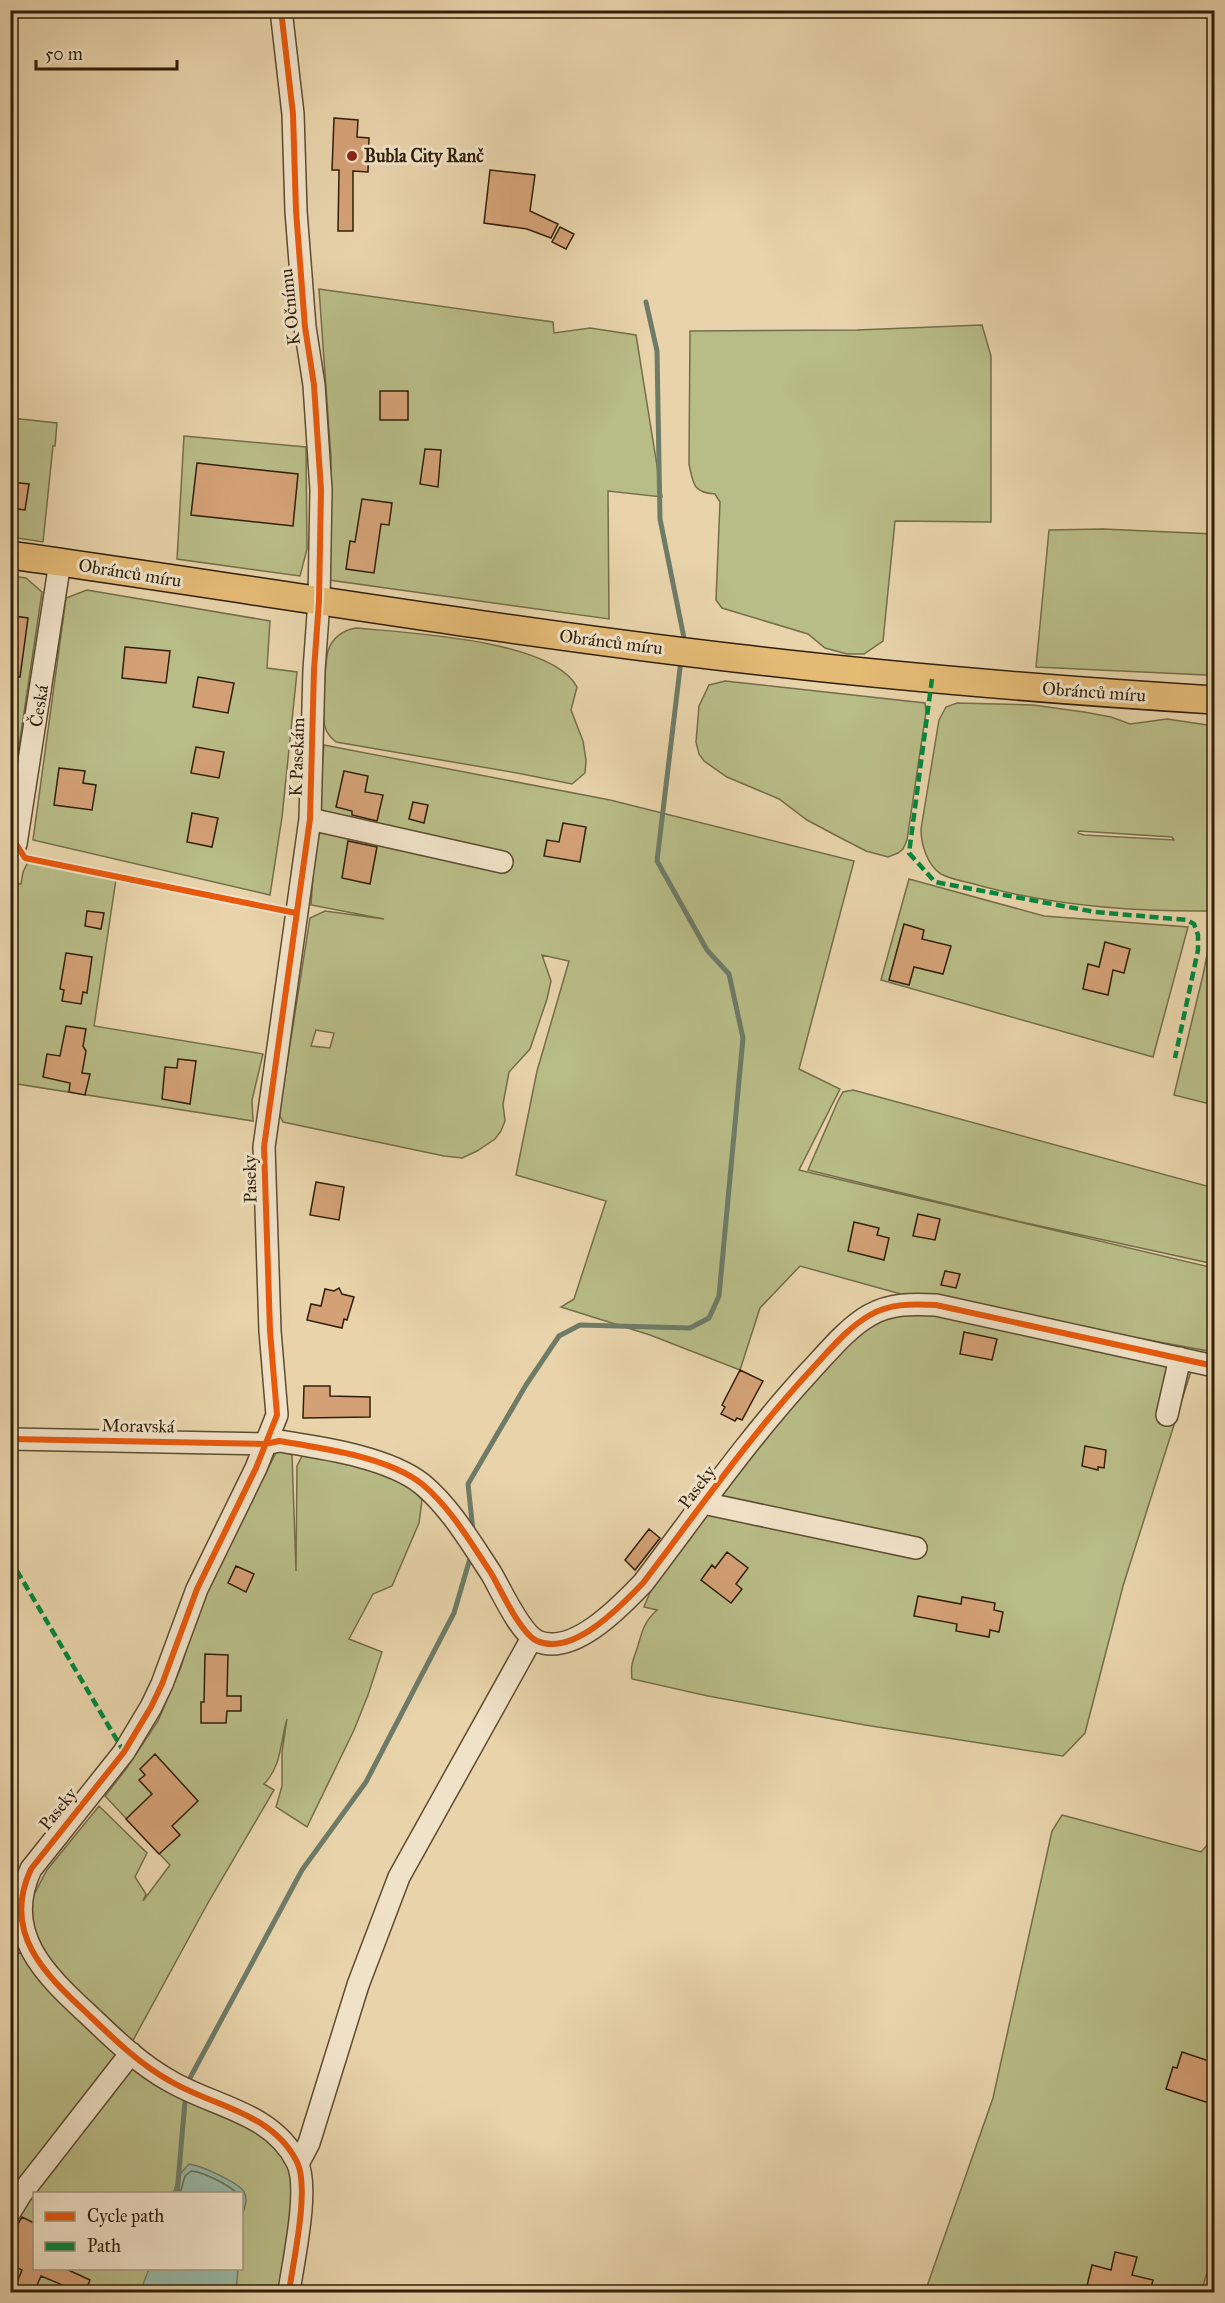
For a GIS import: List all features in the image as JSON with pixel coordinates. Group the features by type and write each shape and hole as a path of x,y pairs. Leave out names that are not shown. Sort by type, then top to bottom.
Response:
{"main road":[{"name":"Obránců míru","path":"10,555 319,601 732,658 1036,688 1215,700"}],"street":[{"name":"K Očnímu","path":"281,10 293,114 296,211 305,327 320,442 319,601"},
{"name":"Česká","path":"10,843 16,844 60,562"},
{"name":"K Pasekám","path":"296,913 310,819 319,601"},
{"name":"K Pasekám","path":"310,819 502,862"},
{"name":"Paseky","path":"296,913 264,1147 270,1320 277,1414 248,1487 197,1589 162,1684 151,1707 123,1752 38,1858 22,1890 20,1907 22,1927 28,1944 39,1964 53,1981 131,2053 176,2085 262,2123 283,2141 298,2164"},
{"name":"Paseky","path":"532,1638 546,1643 564,1641 580,1635 606,1619 643,1583 703,1503 803,1379 852,1329 883,1308 897,1305 936,1305 1215,1366"},
{"path":"1167,1415 1180,1358"},
{"name":"Moravská","path":"10,1439 265,1444"},
{"path":"265,1444 279,1442 295,1444 375,1461 397,1468 413,1477 429,1490 446,1509 479,1556 516,1618 532,1638 399,1877 358,1985 309,2143 298,2164 302,2185 289,2292"},
{"path":"703,1503 916,1548"},
{"path":"10,2212 21,2194 131,2053"}],"green space":[{"path":"319,289 553,322 554,333 590,328 636,335 662,497 608,491 609,619 329,580 331,458"},
{"path":"982,325 991,356 991,522 895,521 883,641 864,654 847,654 825,648 808,634 722,608 716,600 720,502 715,494 702,492 695,486 689,464 690,331 857,330"},
{"path":"11,418 57,423 43,542 11,537"},
{"path":"184,436 306,447 307,549 300,576 177,559"},
{"path":"1103,529 1214,534 1214,673 1206,675 1036,667 1049,530"},
{"path":"11,576 26,578 42,592 11,800"},
{"path":"87,590 270,621 267,668 297,672 282,817 270,895 33,840 66,598"},
{"path":"356,628 475,641 539,658 562,671 577,687 571,710 583,741 586,760 585,773 572,784 336,742 327,732 324,721 328,651 335,639 342,633"},
{"path":"725,681 925,703 926,712 907,840 903,849 888,857 866,851 807,820 779,799 727,777 704,761 699,754 696,742 699,706 709,685"},
{"path":"957,703 1033,705 1111,717 1130,724 1167,719 1214,726 1214,809 1209,810 1209,820 1214,820 1214,911 1126,909 1067,903 1009,893 941,874 926,854 921,829 939,720 946,707","holes":["1079,831 1172,837 1174,840 1078,833"]},
{"path":"324,745 610,800 854,861 799,1069 840,1089 799,1170 1214,1268 1214,1352 908,1296 800,1266 760,1308 740,1370 650,1335 561,1307 574,1299 606,1201 516,1175 537,1071 569,961 542,955 551,981 547,999 530,1049 509,1072 503,1104 505,1121 501,1131 495,1139 477,1151 462,1158 444,1156 283,1122 279,1114 310,918 325,911 384,919 311,905 316,832 377,843 318,818","holes":["316,1030 334,1033 330,1048 311,1046"]},
{"path":"28,862 116,879 94,1026 263,1054 252,1100 253,1121 11,1083 10,883 21,884"},
{"path":"909,879 1044,916 1188,927 1153,1057 881,980"},
{"path":"1214,920 1214,1105 1174,1095"},
{"path":"853,1090 1214,1188 1214,1264 1013,1220 808,1170 843,1092"},
{"path":"916,1311 1193,1365 1123,1586 1085,1733 1063,1756 865,1725 708,1696 632,1679 632,1663 642,1632 657,1610 644,1607 653,1585 715,1499 839,1349 878,1321"},
{"path":"278,1449 292,1455 296,1571 297,1466 302,1456 368,1467 398,1479 422,1500 419,1523 392,1586 373,1594 349,1639 382,1652 354,1730 307,1827 276,1807 282,1786 282,1752 287,1719 277,1762 264,1784 274,1790 209,1901 131,2044 74,1994 32,1934 29,1904 47,1870 99,1806 147,1853 135,1877 146,1894 143,1901 170,1865 105,1796 158,1721 181,1667 205,1590"},
{"path":"1062,1815 1201,1852 1209,1843 1214,1844 1214,2251 1201,2292 925,2292 993,2098 1052,1831"},
{"path":"21,1952 31,1969 76,2017 260,2132 281,2153 287,2163 292,2194 281,2292 11,2292 10,1958"}],"water":[{"path":"189,2164 206,2169 239,2186 245,2194 246,2200 243,2212 243,2192 173,2192 180,2174"},
{"path":"149,2270 238,2270 236,2292 140,2292"}],"building":[{"path":"334,118 358,120 357,137 369,138 368,172 353,171 353,231 338,231 339,170 332,170"},
{"path":"490,170 535,175 530,211 558,224 551,238 527,229 484,223"},
{"path":"560,227 574,234 566,249 552,242"},
{"path":"380,391 408,391 408,420 380,420"},
{"path":"425,449 441,450 438,487 420,484"},
{"path":"197,463 298,474 293,526 191,515"},
{"path":"10,482 29,484 25,510 10,508"},
{"path":"362,499 392,503 389,525 381,524 374,573 346,569 350,541 355,542"},
{"path":"14,616 28,618 20,677 10,677 10,620 13,620"},
{"path":"125,647 170,651 166,683 122,678"},
{"path":"198,677 234,683 228,713 193,707"},
{"path":"196,747 224,752 219,778 191,773"},
{"path":"59,768 85,771 83,783 96,785 92,810 54,805"},
{"path":"344,771 368,776 365,792 383,795 377,821 352,815 352,811 336,807"},
{"path":"413,802 428,805 424,823 409,819"},
{"path":"192,813 218,818 212,847 187,842"},
{"path":"563,823 586,827 580,862 544,856 547,840 559,842"},
{"path":"348,841 377,847 370,884 342,878"},
{"path":"87,911 104,913 101,929 85,926"},
{"path":"904,924 924,930 922,939 951,946 943,974 914,967 909,985 889,980"},
{"path":"1105,942 1130,949 1124,973 1113,970 1108,995 1083,989 1088,964 1099,967"},
{"path":"66,953 92,957 87,993 83,992 81,1004 62,1001 64,990 60,989"},
{"path":"66,1026 86,1029 83,1046 86,1051 82,1073 90,1074 85,1095 69,1092 70,1083 43,1077 47,1054 60,1056"},
{"path":"178,1059 196,1061 190,1104 162,1099 165,1067 177,1068"},
{"path":"316,1182 344,1187 339,1220 310,1215"},
{"path":"918,1214 940,1219 935,1240 913,1236"},
{"path":"854,1222 879,1228 877,1235 889,1238 884,1260 848,1251"},
{"path":"945,1271 960,1274 956,1288 941,1285"},
{"path":"339,1288 342,1294 354,1297 342,1328 307,1320 311,1304 321,1306 325,1289 334,1291"},
{"path":"964,1332 997,1339 992,1360 960,1354"},
{"path":"740,1370 763,1381 742,1420 737,1418 735,1421 721,1414 725,1407 722,1405"},
{"path":"304,1386 330,1386 330,1396 370,1397 370,1417 303,1418"},
{"path":"1085,1446 1106,1450 1104,1468 1098,1467 1098,1470 1082,1466"},
{"path":"649,1529 660,1538 635,1570 625,1560"},
{"path":"727,1552 748,1568 736,1584 742,1589 731,1603 701,1580 712,1565 715,1568"},
{"path":"236,1566 254,1574 246,1592 228,1583"},
{"path":"918,1596 961,1604 962,1597 995,1603 994,1610 1003,1612 999,1632 990,1630 989,1637 956,1631 957,1624 914,1616"},
{"path":"205,1654 228,1655 227,1696 241,1696 241,1711 227,1711 226,1723 201,1723"},
{"path":"155,1754 198,1801 172,1826 180,1835 159,1854 126,1819 152,1794 139,1780 145,1775 140,1769"},
{"path":"1182,2052 1215,2063 1215,2105 1166,2089 1173,2067 1177,2068"},
{"path":"22,2217 33,2222 33,2270 68,2270 90,2280 85,2292 79,2292 41,2276 34,2292 13,2292 22,2270 10,2264 10,2238"},
{"path":"1115,2252 1137,2257 1132,2275 1153,2280 1150,2292 1112,2292 1087,2286 1092,2265 1111,2270"}],"waterway":[{"path":"646,302 657,351 660,519 684,638 683,645"},
{"path":"473,1531 468,1484 526,1385 559,1336 580,1325 690,1328 709,1318 719,1296 743,1038 729,974 707,950 657,861 681,660"},
{"path":"190,2078 302,1870 366,1782 454,1613 471,1555"},
{"path":"177,2192 185,2101"}],"marked path":[{"path":"932,679 909,853 935,882 1095,912 1187,920 1194,924 1198,935 1198,950 1175,1058"},
{"path":"10,1559 124,1752"},
{"path":"10,1894 20,1907"}],"cycle path":[{"path":"281,10 293,114 296,211 305,327 314,385 321,490 310,819 264,1147 270,1331 277,1415 256,1468 197,1589 162,1684 151,1707 124,1752 31,1869 23,1893 21,1914 25,1934 33,1953 45,1970 75,2003 120,2044 159,2075 187,2090 241,2112 273,2132 286,2145 297,2162 302,2189 289,2292"},
{"path":"10,843 16,844 25,858 296,913"},
{"path":"10,1439 265,1444 279,1441 373,1460 408,1475 422,1484 442,1503 491,1573 524,1629 537,1641 551,1644 566,1642 581,1636 609,1616 634,1593 745,1448 788,1396 846,1333 878,1311 902,1305 936,1305 1214,1366"}],"place":[{"name":"Bubla City Ranč","path":"352,156"}]}
